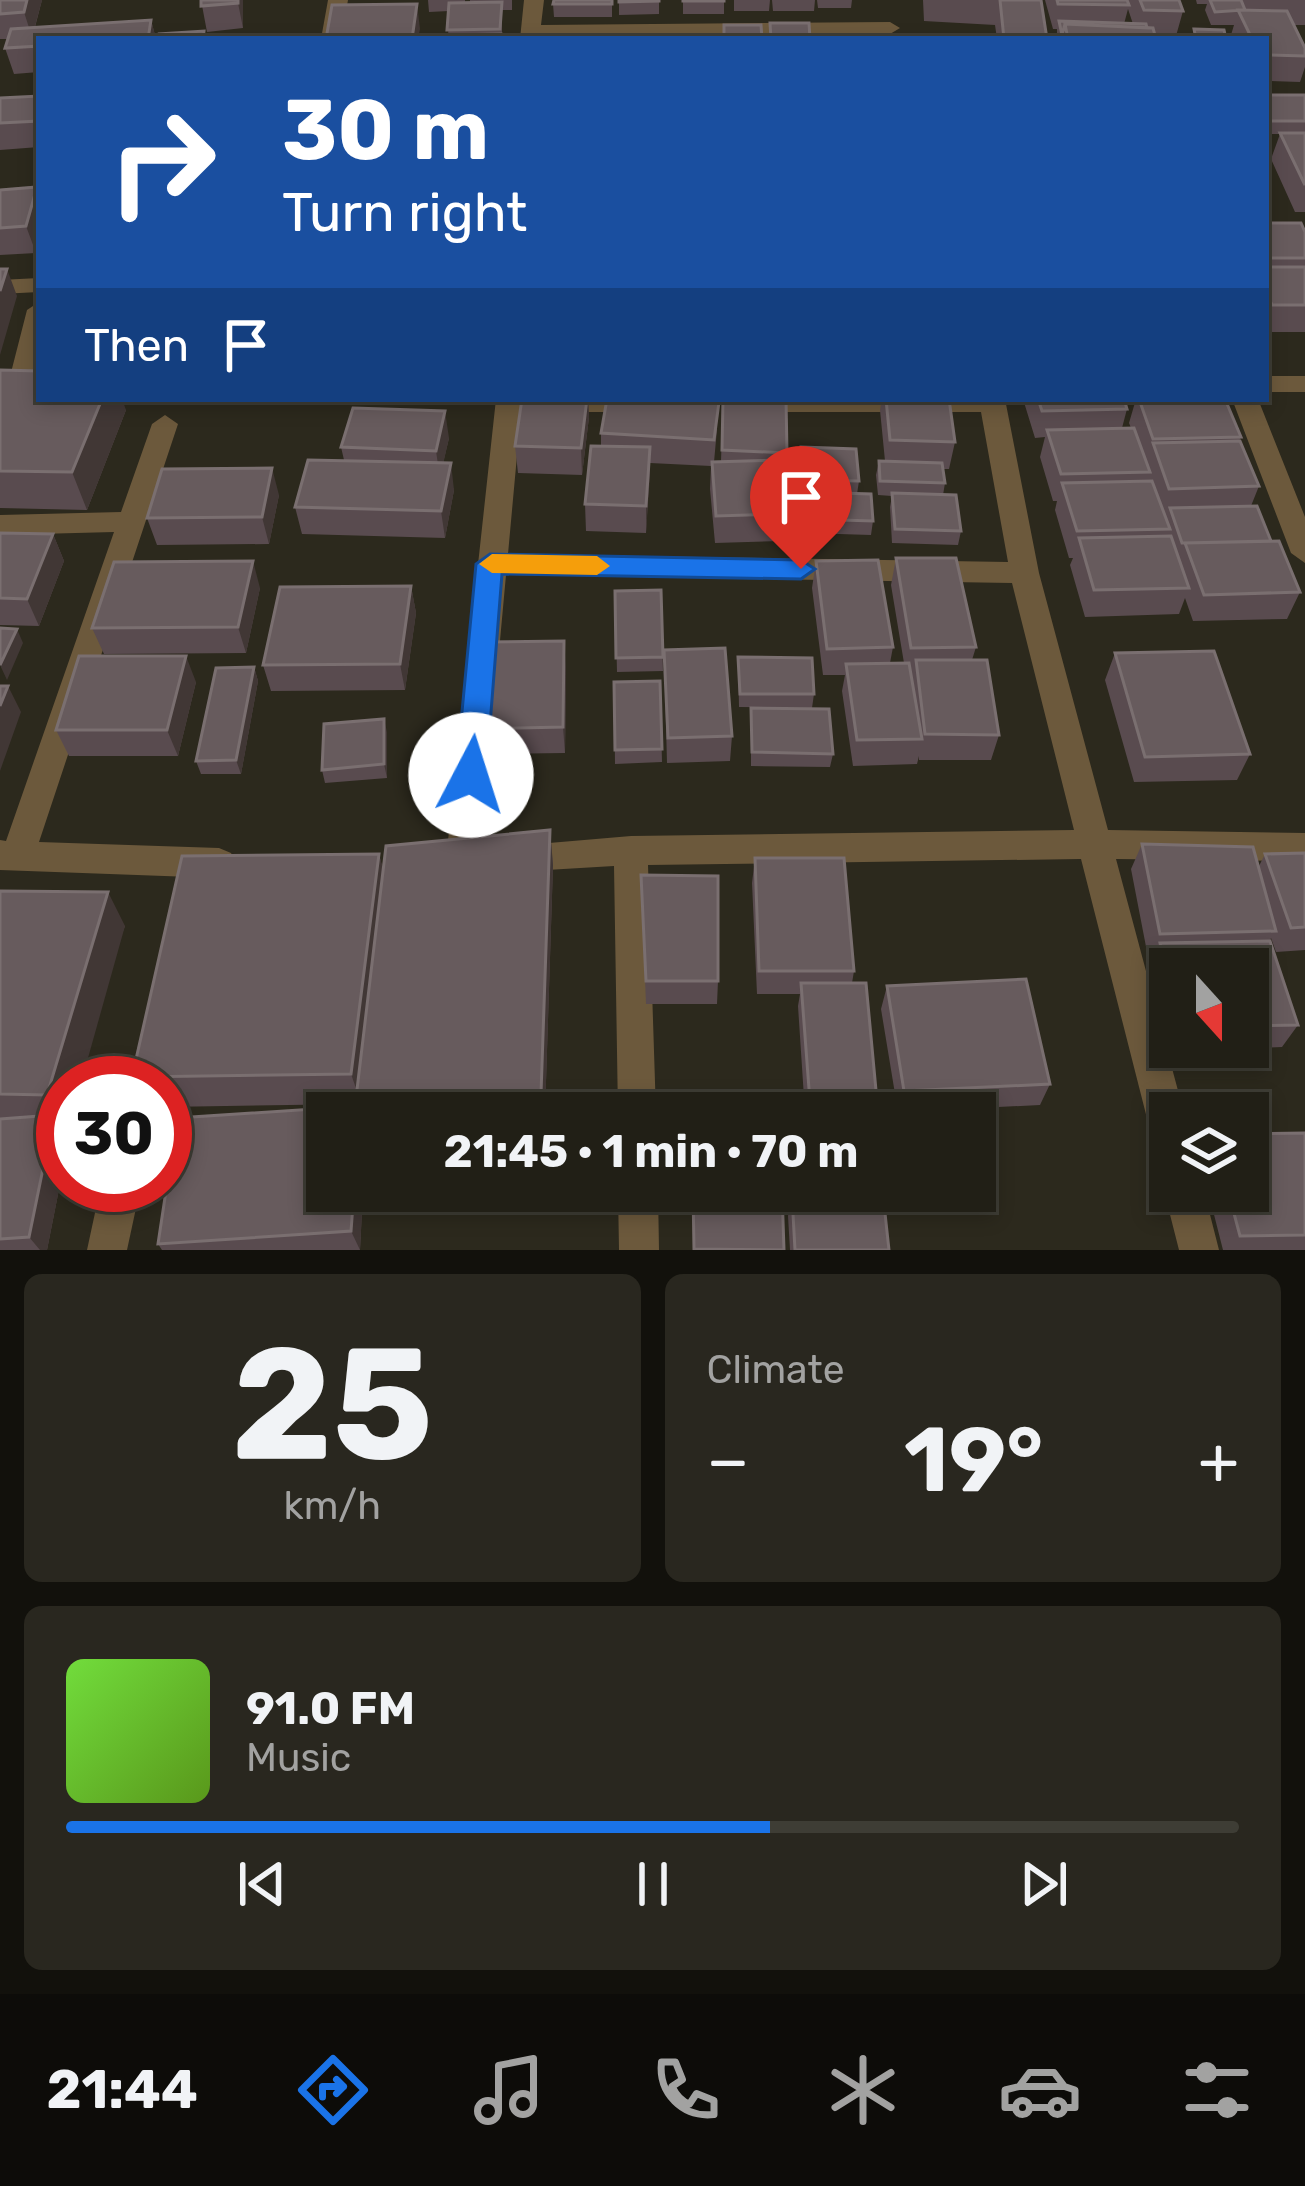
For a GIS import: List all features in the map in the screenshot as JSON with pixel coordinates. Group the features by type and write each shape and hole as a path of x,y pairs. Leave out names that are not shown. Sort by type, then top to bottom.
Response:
{"street":[{"path":"332,36 338,0"},
{"path":"534,0 530,35 891,33 878,0"},
{"path":"0,287 36,285"},
{"path":"18,396 36,322"},
{"path":"1269,384 1305,384"},
{"path":"509,402 451,859 631,850 1097,844 1305,847"},
{"path":"590,402 670,403"},
{"path":"716,403 854,402"},
{"path":"993,402 1024,573 1159,1092"},
{"path":"1246,402 1305,553"},
{"path":"165,424 9,855 186,864 255,862"},
{"path":"0,525 131,522"},
{"path":"490,564 1024,573"},
{"path":"631,850 637,1092"},
{"path":"177,908 186,864"},
{"path":"107,1250 115,1212"},
{"path":"638,1212 639,1250"},
{"path":"1189,1212 1199,1250"}],"building":[{"path":"0,0 27,0 24,12 0,14"},
{"path":"201,0 238,0 238,3 201,6"},
{"path":"554,0 612,0 612,4 553,4"},
{"path":"1000,0 1041,0 1047,36 1004,36"},
{"path":"1057,0 1127,0 1129,5 1058,4"},
{"path":"1140,0 1179,0 1183,11 1144,10"},
{"path":"1210,0 1241,0 1245,10 1215,12"},
{"path":"502,2 500,29 447,30 449,3"},
{"path":"417,4 412,36 327,36 332,5"},
{"path":"1238,10 1287,11 1305,56 1269,55 1269,36 1251,36"},
{"path":"151,20 148,36 36,36 36,46 5,48 11,29"},
{"path":"1059,21 1146,24 1147,28 1065,24 1062,35"},
{"path":"770,23 809,23 810,36 771,36"},
{"path":"1065,24 1153,28 1155,36 1067,36"},
{"path":"724,25 761,25 762,36 724,36"},
{"path":"1194,29 1224,30 1225,36 1195,36"},
{"path":"204,31 203,36 159,34"},
{"path":"1269,95 1305,95 1305,121 1269,121"},
{"path":"36,96 36,121 0,123 0,98"},
{"path":"1280,133 1305,133 1305,185"},
{"path":"36,187 26,226 0,228 0,190"},
{"path":"1269,223 1301,223 1305,258 1269,258"},
{"path":"1269,267 1305,267 1305,305 1272,305"},
{"path":"0,370 36,371 36,402 101,402 72,472 0,471"},
{"path":"522,402 587,402 581,448 515,446"},
{"path":"606,402 719,402 714,440 601,433"},
{"path":"723,402 786,402 787,453 722,450"},
{"path":"886,402 949,402 955,442 890,440"},
{"path":"1039,402 1125,402 1127,409 1042,411"},
{"path":"1140,402 1226,402 1241,437 1153,439"},
{"path":"353,408 445,411 436,451 341,447"},
{"path":"1134,428 1150,472 1061,474 1047,430"},
{"path":"1240,441 1259,486 1169,489 1153,443"},
{"path":"591,446 650,447 646,506 585,504"},
{"path":"801,447 856,449 859,481 802,480"},
{"path":"308,460 451,463 441,511 295,507"},
{"path":"778,460 785,514 716,516 712,462"},
{"path":"879,461 942,463 945,483 880,481"},
{"path":"272,468 262,517 147,518 162,469"},
{"path":"1152,481 1170,529 1077,531 1062,483"},
{"path":"806,492 871,494 873,521 807,519"},
{"path":"892,493 956,495 961,531 895,529"},
{"path":"1257,506 1271,541 1182,543 1170,508"},
{"path":"0,533 53,534 27,599 0,598"},
{"path":"1171,536 1189,588 1094,590 1079,538"},
{"path":"1279,541 1300,592 1204,595 1185,543"},
{"path":"896,558 956,558 976,647 911,648"},
{"path":"878,560 893,647 827,649 816,561"},
{"path":"253,561 238,627 92,628 114,562"},
{"path":"411,586 400,664 263,665 280,587"},
{"path":"661,590 663,657 616,658 615,591"},
{"path":"0,628 17,629 0,665"},
{"path":"564,641 563,727 477,729 483,642"},
{"path":"725,648 732,736 668,738 664,650"},
{"path":"1214,651 1250,754 1145,757 1115,653"},
{"path":"79,656 186,656 167,730 56,730"},
{"path":"738,657 812,658 814,694 740,694"},
{"path":"916,660 987,660 999,735 925,734"},
{"path":"909,663 922,739 857,740 846,664"},
{"path":"254,667 236,760 196,761 216,668"},
{"path":"660,681 662,749 615,750 614,682"},
{"path":"751,708 829,709 833,754 752,752"},
{"path":"384,719 384,764 322,770 324,724"},
{"path":"550,830 541,1092 357,1092 386,846"},
{"path":"1142,844 1253,847 1276,931 1160,934"},
{"path":"1305,853 1305,927 1291,928 1265,854"},
{"path":"379,854 351,1074 192,1076 192,1056 137,1056 182,856"},
{"path":"755,858 844,858 854,971 759,971"},
{"path":"641,875 718,876 718,981 646,981"},
{"path":"0,891 108,892 59,1056 36,1056 36,1095 0,1094"},
{"path":"1270,941 1298,1025 1269,1026 1269,948 1161,948 1160,943"},
{"path":"1026,979 1050,1084 904,1091 887,986"},
{"path":"801,983 866,983 876,1092 809,1092"},
{"path":"306,1109 306,1212 352,1212 351,1231 158,1244 163,1212 192,1212 192,1117"},
{"path":"36,1116 36,1203 29,1237 0,1239 0,1119"},
{"path":"1305,1133 1305,1235 1240,1236 1234,1212 1269,1212 1269,1134"},
{"path":"693,1212 783,1212 784,1250 694,1249"},
{"path":"793,1212 885,1212 889,1250 795,1250"}],"slow traffic":[{"path":"492,564 597,566"}],"route":[{"path":"471,775 490,564 801,569"}]}
